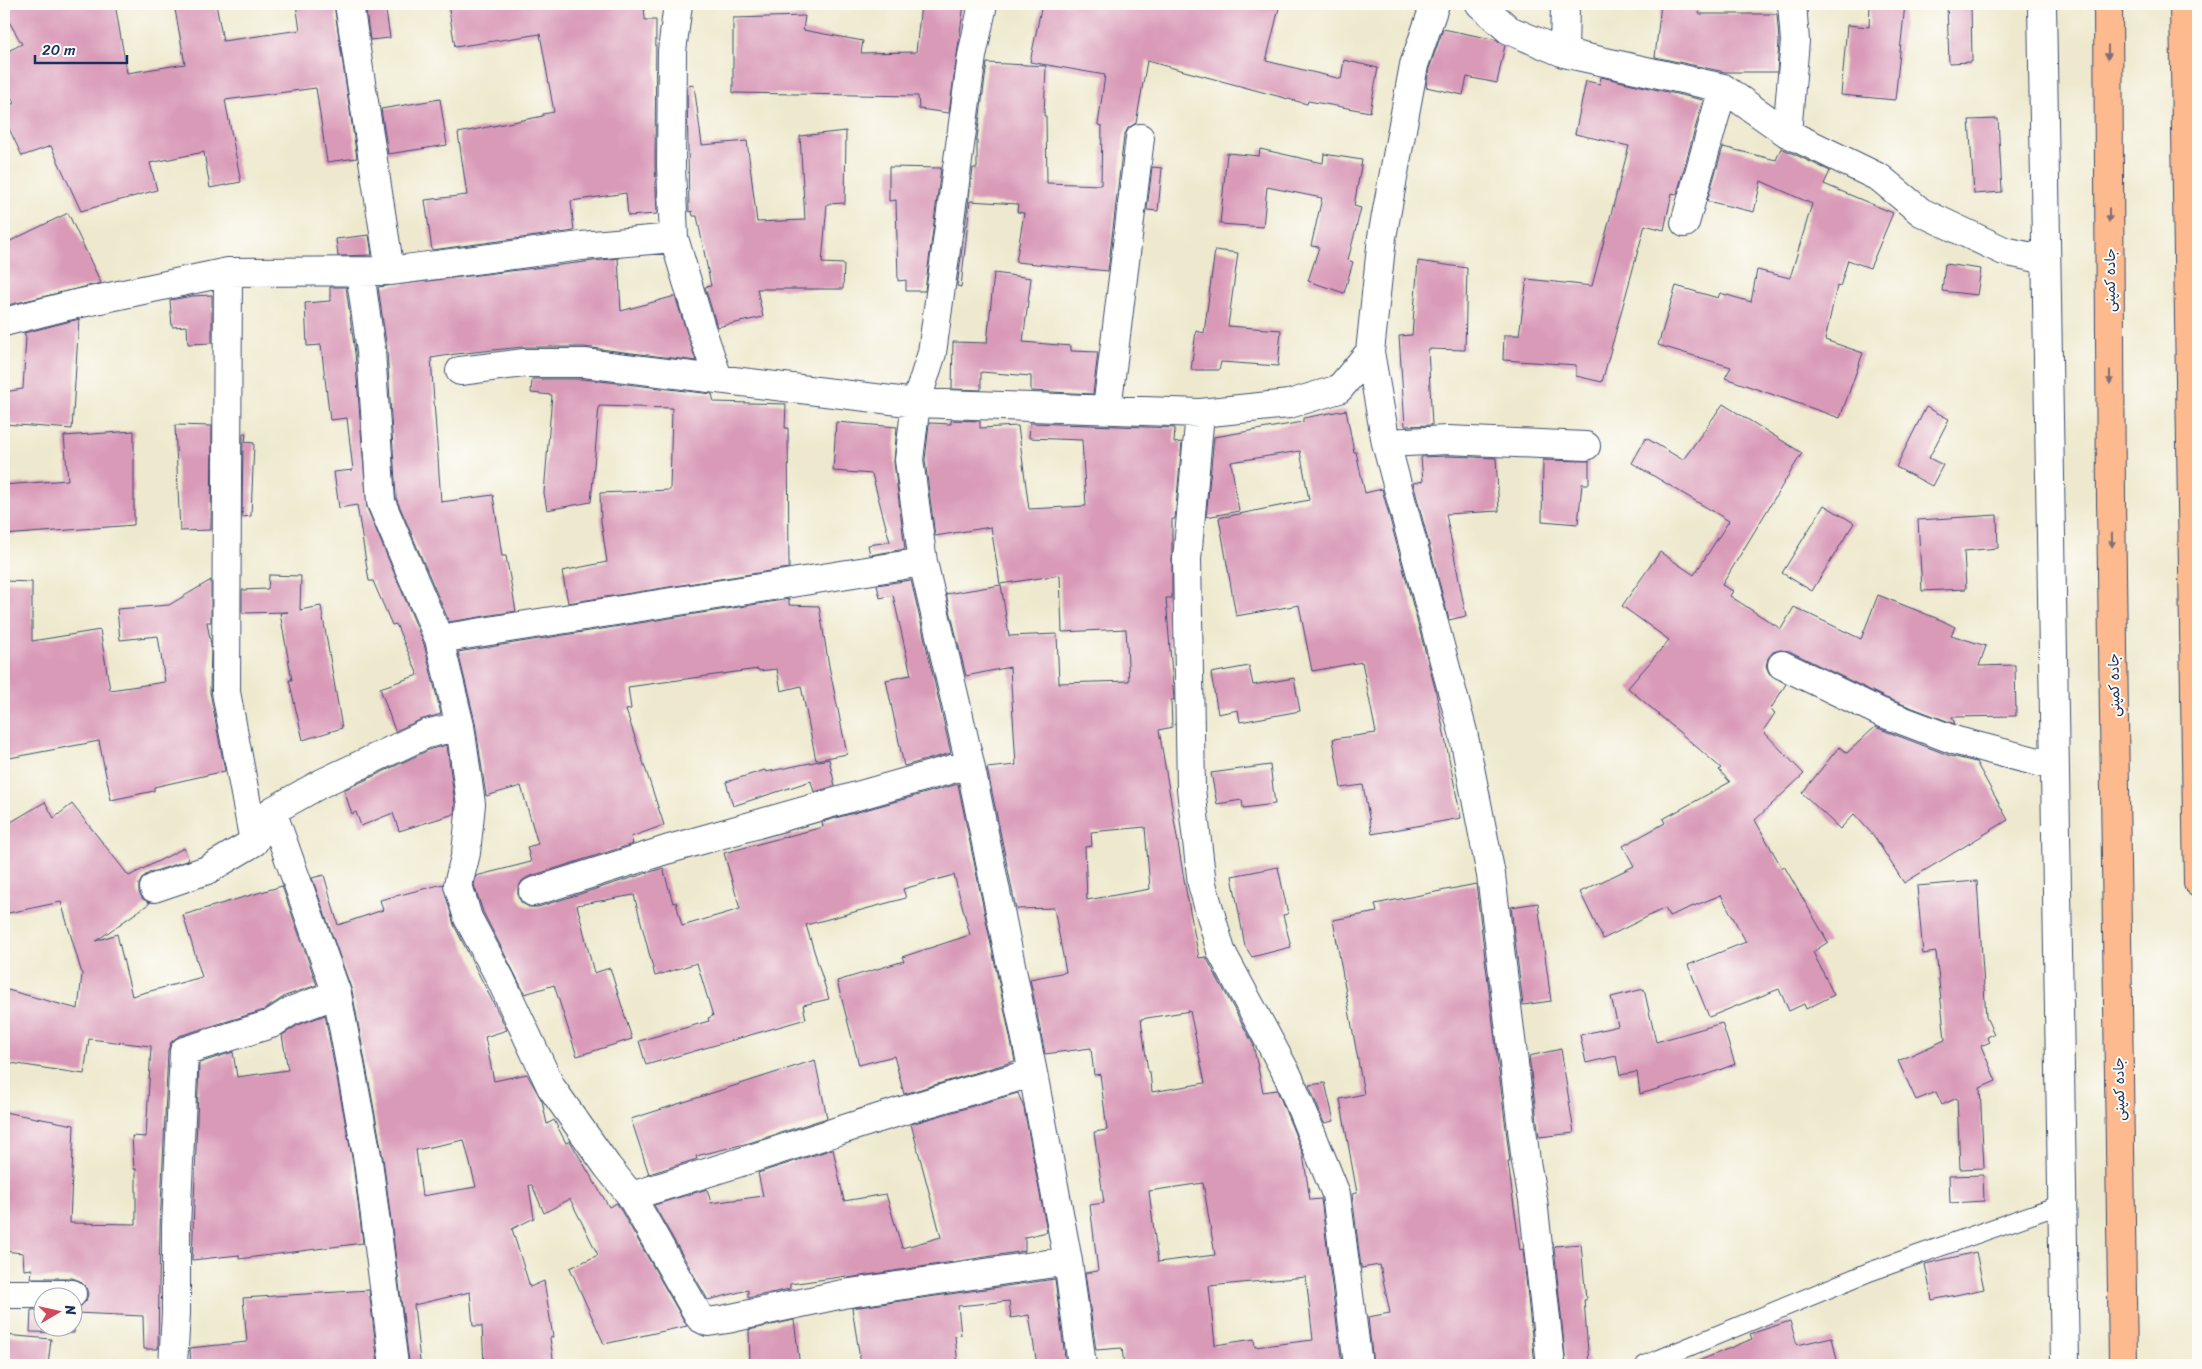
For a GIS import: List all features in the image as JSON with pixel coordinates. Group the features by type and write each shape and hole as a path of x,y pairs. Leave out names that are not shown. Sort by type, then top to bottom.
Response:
{"highway":[{"name":"جاده کمپنی","path":"2108,4 2111,501 2123,1365"},
{"path":"2184,4 2198,883"}],"street":[{"path":"349,4 390,270"},
{"path":"678,4 672,51 671,166 674,238 718,378"},
{"path":"983,4 972,56 932,353 916,403 909,460 923,562 970,764 1033,1073 1068,1261 1082,1365"},
{"path":"1435,4 1414,65 1386,218 1370,352 1386,443 1463,732 1491,874 1526,1162 1533,1200 1551,1365"},
{"path":"1480,4 1509,30 1564,54 1723,88 1787,133 1880,178 1921,212 2004,251 2046,260"},
{"path":"1564,4 1564,54"},
{"path":"1787,133 1795,41 1792,4"},
{"path":"2042,4 2065,1365"},
{"path":"1685,223 1723,88"},
{"path":"1107,409 1140,138"},
{"path":"4,322 67,306 228,272 273,270 360,272 390,270 581,246 674,238"},
{"path":"228,272 226,692 254,842"},
{"path":"360,272 371,350 381,502 439,639 460,726 471,804 466,853 458,885 468,918 500,978 551,1087 607,1166 631,1196 700,1318 708,1322 843,1294 1068,1261"},
{"path":"460,371 524,363 584,363 916,403 1200,413 1289,404 1339,389 1370,352"},
{"path":"1200,413 1187,559 1191,790 1202,884 1220,950 1288,1076 1336,1194 1358,1365"},
{"path":"1386,443 1448,440 1586,446"},
{"path":"439,639 923,562"},
{"path":"1782,665 1880,712 1957,741 2054,766"},
{"path":"154,888 207,870 254,842 272,811 322,783 426,734 460,726"},
{"path":"533,892 666,850 970,764"},
{"path":"272,811 338,994 368,1161 394,1365"},
{"path":"173,1365 176,1313 176,1227 184,1051 271,1024 291,1011 338,994"},
{"path":"631,1196 728,1168 957,1093 1033,1073"},
{"path":"4,1294 32,1294"}],"lane":[{"path":"1645,1365 1869,1272 2062,1204"}],"building":[{"path":"4,4 115,4 127,73 185,64 174,4 216,4 223,41 300,30 296,4 334,4 357,158 327,162 316,88 225,100 241,182 210,188 204,152 150,163 157,190 81,211 51,146 22,156 4,118 4,108 14,103 4,81 4,53 22,44 4,13"},
{"path":"365,4 385,4 390,38 370,40"},
{"path":"448,4 644,4 645,20 656,20 655,166 657,214 628,216 626,193 571,201 574,231 432,250 425,200 467,195 458,133 543,116 543,114 554,112 540,34 455,47"},
{"path":"921,4 964,4 949,113 919,109 918,96 733,93 733,18 805,16 803,30 863,41 861,53 916,52"},
{"path":"1042,4 1280,4 1266,61 1341,79 1344,60 1378,68 1370,112 1308,101 1307,104 1147,61 1136,123 1128,128 1124,136 1108,271 1016,262 1024,213 1017,212 1018,204 970,201 961,287 957,286 973,168 977,168 977,138 987,63 1046,66 1044,116 1046,116 1047,183 1101,185 1102,126 1098,125 1105,75 1030,62"},
{"path":"1661,4 1700,4 1699,14 1777,14 1779,41 1777,72 1725,72 1655,57"},
{"path":"1870,4 1905,4 1895,100 1841,95 1847,25 1869,27"},
{"path":"1947,4 1971,4 1972,62 1949,63"},
{"path":"1443,29 1497,40 1505,45 1497,83 1467,77 1463,95 1426,87 1429,69"},
{"path":"1601,77 1703,100 1677,194 1672,193 1664,230 1645,225 1602,382 1576,376 1576,365 1503,360 1504,335 1519,335 1527,279 1592,286 1629,146 1575,134 1586,81 1600,84"},
{"path":"694,85 702,145 747,141 757,222 805,220 800,136 846,131 845,203 827,204 822,263 844,264 843,289 757,289 763,317 717,327 705,287 711,286 697,216 693,216 692,211 689,212 687,86"},
{"path":"440,99 447,145 388,154 381,109"},
{"path":"1998,119 2002,192 1974,194 1969,120"},
{"path":"1723,147 1776,160 1781,148 1830,171 1824,184 1893,213 1870,268 1848,260 1840,287 1837,286 1825,340 1863,353 1840,418 1725,378 1731,367 1658,345 1676,286 1718,298 1720,293 1751,302 1757,270 1790,278 1812,204 1761,181 1754,212 1707,201"},
{"path":"1260,149 1323,163 1324,154 1362,160 1354,206 1361,208 1348,260 1353,262 1344,293 1308,281 1319,247 1311,246 1322,198 1267,187 1263,227 1220,224 1227,153 1259,156"},
{"path":"889,167 941,168 925,291 906,291 906,280 898,281 896,200 889,201"},
{"path":"1152,167 1162,168 1158,211 1147,210"},
{"path":"68,213 101,283 8,305 4,299 4,244"},
{"path":"369,235 372,255 338,256 336,239"},
{"path":"1215,250 1238,253 1228,326 1281,330 1278,366 1221,362 1219,370 1191,370 1196,331 1204,333"},
{"path":"618,258 621,311 675,296 696,361 584,347 522,347 431,358 441,502 493,495 502,556 506,556 516,611 449,622 396,498 387,350 378,287"},
{"path":"1418,261 1467,268 1465,350 1428,349 1432,425 1405,426 1399,336 1412,335"},
{"path":"1945,264 1981,269 1977,295 1942,291"},
{"path":"994,273 1031,278 1023,342 1071,346 1071,351 1098,352 1093,394 1031,391 1031,376 981,372 981,390 952,389 953,342 987,343"},
{"path":"330,287 346,287 355,353 367,508 424,644 441,714 420,720 395,731 380,688 418,675 396,624 392,625 373,581 369,581 357,505 339,508 334,472 353,470 347,418 330,420 321,345 307,346 305,303 330,301"},
{"path":"212,295 212,343 188,344 187,326 172,327 170,300"},
{"path":"79,319 72,429 4,424 4,392 23,389 26,337 24,333"},
{"path":"532,379 583,379 712,394 714,402 786,404 785,428 788,428 789,568 568,603 562,571 607,562 601,521 600,493 670,490 672,408 599,406 591,502 547,510 544,493 552,395 531,393"},
{"path":"1723,404 1802,453 1722,585 1733,591 1730,596 1781,629 1794,607 1861,639 1878,595 1941,620 1955,627 1951,635 1986,646 1979,666 2015,665 2016,716 1952,717 1955,724 1886,698 1789,651 1780,650 1773,652 1768,658 1766,666 1769,673 1786,684 1770,710 1775,713 1763,731 1804,774 1755,820 1828,942 1813,952 1834,995 1806,1009 1804,1004 1789,1011 1779,989 1709,1017 1688,965 1746,942 1721,895 1669,916 1665,908 1603,939 1580,892 1634,866 1623,846 1665,823 1663,819 1730,782 1719,770 1721,768 1628,688 1669,640 1622,606 1660,552 1694,575 1729,521 1632,463 1646,438 1683,460"},
{"path":"1926,407 1949,419 1929,458 1943,465 1932,486 1896,467"},
{"path":"1346,410 1354,452 1356,452 1365,493 1382,489 1435,688 1461,818 1372,834 1363,785 1341,788 1333,739 1376,733 1362,662 1312,671 1299,605 1236,616 1219,518 1309,500 1300,451 1231,462 1239,511 1206,517 1214,437 1303,422 1303,418"},
{"path":"951,420 980,421 980,428 1018,426 1029,509 1086,506 1082,440 1029,438 1030,423 1175,428 1174,443 1182,442 1175,519 1172,519 1172,598 1166,598 1174,700 1171,700 1172,727 1159,730 1185,885 1199,958 1206,957 1253,1044 1263,1092 1277,1090 1303,1154 1310,1200 1321,1199 1342,1365 1124,1365 1122,1348 1096,1350 1085,1273 1098,1271 1090,1205 1104,1203 1094,1132 1107,1130 1100,1074 1094,1075 1091,1048 1045,1054 1030,979 1066,972 1054,908 1016,909 987,768 1016,765 1010,667 966,676 946,594 1001,585 1009,636 1057,634 1059,683 1129,681 1126,629 1062,632 1060,575 1000,584 991,527 935,536 925,460 929,423 951,424","holes":["1145,827 1150,889 1087,900 1085,847 1092,846 1091,832","1190,1011 1205,1083 1152,1092 1141,1019","1203,1183 1215,1255 1158,1262 1149,1191","1306,1277 1313,1340 1255,1347 1254,1339 1215,1345 1209,1286"]},
{"path":"836,422 897,427 894,462 905,549 870,555 868,545 890,542 872,474 833,471"},
{"path":"175,425 212,426 211,530 180,531"},
{"path":"134,431 134,525 4,535 4,485 68,480 64,436"},
{"path":"243,433 246,433 245,442 254,443 251,516 242,517"},
{"path":"1421,457 1496,458 1499,511 1446,514 1466,616 1449,620 1413,483 1423,481"},
{"path":"1543,460 1589,461 1589,484 1582,484 1578,524 1542,521"},
{"path":"1824,505 1854,523 1812,591 1782,573"},
{"path":"1997,515 1998,548 1964,551 1966,589 1922,591 1918,520"},
{"path":"269,575 301,576 300,610 321,606 342,728 303,740 289,680 292,680 280,613 288,612 242,613 242,590 268,589"},
{"path":"211,580 211,622 207,622 211,645 210,692 225,771 154,787 154,791 111,800 99,741 4,759 4,581 32,582 32,641 100,630 110,690 165,682 158,636 120,640 117,609 169,605"},
{"path":"911,580 951,753 904,766 886,680 911,675 893,595 880,598 877,585"},
{"path":"789,599 789,605 819,606 847,754 816,760 801,686 781,691 777,669 759,671 758,669 628,687 631,709 626,710 664,825 631,837 633,844 528,877 522,881 518,888 518,897 522,903 529,907 538,907 663,868 673,903 676,902 682,926 740,909 724,853 823,827 822,822 958,784 1015,1061 904,1094 894,1056 859,1065 837,981 904,961 902,957 970,935 954,875 903,889 906,898 806,925 829,999 803,1005 806,1019 646,1065 639,1041 709,1021 708,1018 713,1016 697,963 655,976 634,895 577,905 594,973 610,968 632,1039 577,1056 554,985 525,994 483,912 474,885 476,876 531,862 527,847 538,844 521,786 486,796 475,722 458,652"},
{"path":"1249,666 1253,685 1294,678 1300,711 1240,722 1238,710 1218,714 1211,673"},
{"path":"1875,727 1951,756 1976,762 2008,820 1904,883 1874,836 1854,814 1840,829 1802,793 1839,747 1847,753"},
{"path":"447,745 455,804 454,814 399,831 393,813 361,826 356,812 352,814 344,790 431,749"},
{"path":"829,759 835,786 814,792 811,781 733,806 726,782 765,770 766,772"},
{"path":"1270,765 1275,804 1243,808 1242,800 1217,804 1211,773"},
{"path":"45,802 54,818 72,804 129,876 184,848 189,860 149,873 143,877 139,884 139,893 143,899 150,903 96,941 117,934 132,996 202,977 183,915 282,886 317,985 285,996 264,1010 179,1036 171,1042 168,1050 160,1226 158,1349 144,1349 143,1316 82,1313 82,1305 86,1301 88,1294 86,1287 80,1281 72,1278 31,1278 32,1269 24,1270 23,1253 4,1251 4,1112 74,1125 70,1223 136,1224 136,1169 134,1169 132,1136 146,1137 151,1046 89,1039 84,1074 4,1062 4,989 78,1009 82,974 61,902 4,914 4,826"},
{"path":"1278,867 1288,914 1283,915 1291,947 1252,957 1245,946 1232,876"},
{"path":"324,875 338,925 383,910 380,900 443,884 454,925 507,1030 485,1037 494,1081 527,1074 542,1101 547,1124 554,1120 566,1143 570,1141 609,1207 617,1203 687,1326 604,1344 570,1268 598,1255 570,1199 544,1213 532,1185 529,1185 534,1218 512,1229 530,1287 544,1281 553,1337 550,1338 554,1365 484,1365 482,1326 473,1326 470,1292 414,1305 420,1362 409,1362 383,1158 352,991 312,878","holes":["464,1140 476,1187 422,1196 416,1150"]},
{"path":"1977,881 1986,1017 1994,1034 1987,1037 1990,1042 1981,1046 1996,1081 1980,1088 1984,1168 1960,1169 1957,1098 1942,1105 1936,1092 1916,1100 1898,1061 1945,1040 1936,952 1923,954 1917,886"},
{"path":"1476,884 1510,1162 1508,1162 1520,1250 1523,1249 1535,1365 1373,1365 1368,1317 1390,1313 1380,1265 1361,1268 1352,1194 1357,1193 1340,1099 1364,1094 1333,920 1377,912 1375,904"},
{"path":"1538,903 1551,1001 1523,1005 1511,907"},
{"path":"1644,989 1656,1042 1722,1023 1735,1064 1709,1074 1640,1094 1637,1072 1620,1075 1616,1056 1586,1063 1580,1035 1618,1026 1611,997"},
{"path":"325,1015 353,1163 363,1243 239,1259 239,1255 192,1260 199,1063 233,1052 237,1077 288,1070 282,1035 298,1025"},
{"path":"1561,1049 1574,1133 1539,1137 1529,1056"},
{"path":"815,1060 827,1118 749,1143 696,1156 697,1159 649,1174 631,1119"},
{"path":"1325,1083 1334,1121 1324,1123 1309,1085"},
{"path":"1018,1093 1024,1108 1047,1232 1025,1237 1025,1251 848,1278 847,1276 790,1284 790,1289 748,1298 748,1290 708,1300 654,1205 707,1189 711,1203 763,1196 758,1173 833,1149 844,1201 886,1194 902,1248 941,1237 911,1124"},
{"path":"1983,1175 1984,1201 1950,1203 1949,1176"},
{"path":"1581,1244 1589,1365 1566,1365 1554,1246"},
{"path":"1976,1252 1984,1289 1932,1300 1925,1264"},
{"path":"1055,1279 1066,1365 1037,1365 1029,1315 1011,1318 1009,1301 958,1306 961,1335 955,1336 958,1365 861,1365 852,1308"},
{"path":"369,1290 378,1364 191,1365 190,1348 247,1342 243,1298"},
{"path":"32,1310 32,1332 30,1332"},
{"path":"794,1320 799,1359 750,1364 749,1330"},
{"path":"1790,1321 1797,1345 1832,1337 1838,1365 1689,1365 1752,1339 1750,1334"},
{"path":"5,1335 51,1339 48,1365 4,1365"}]}
